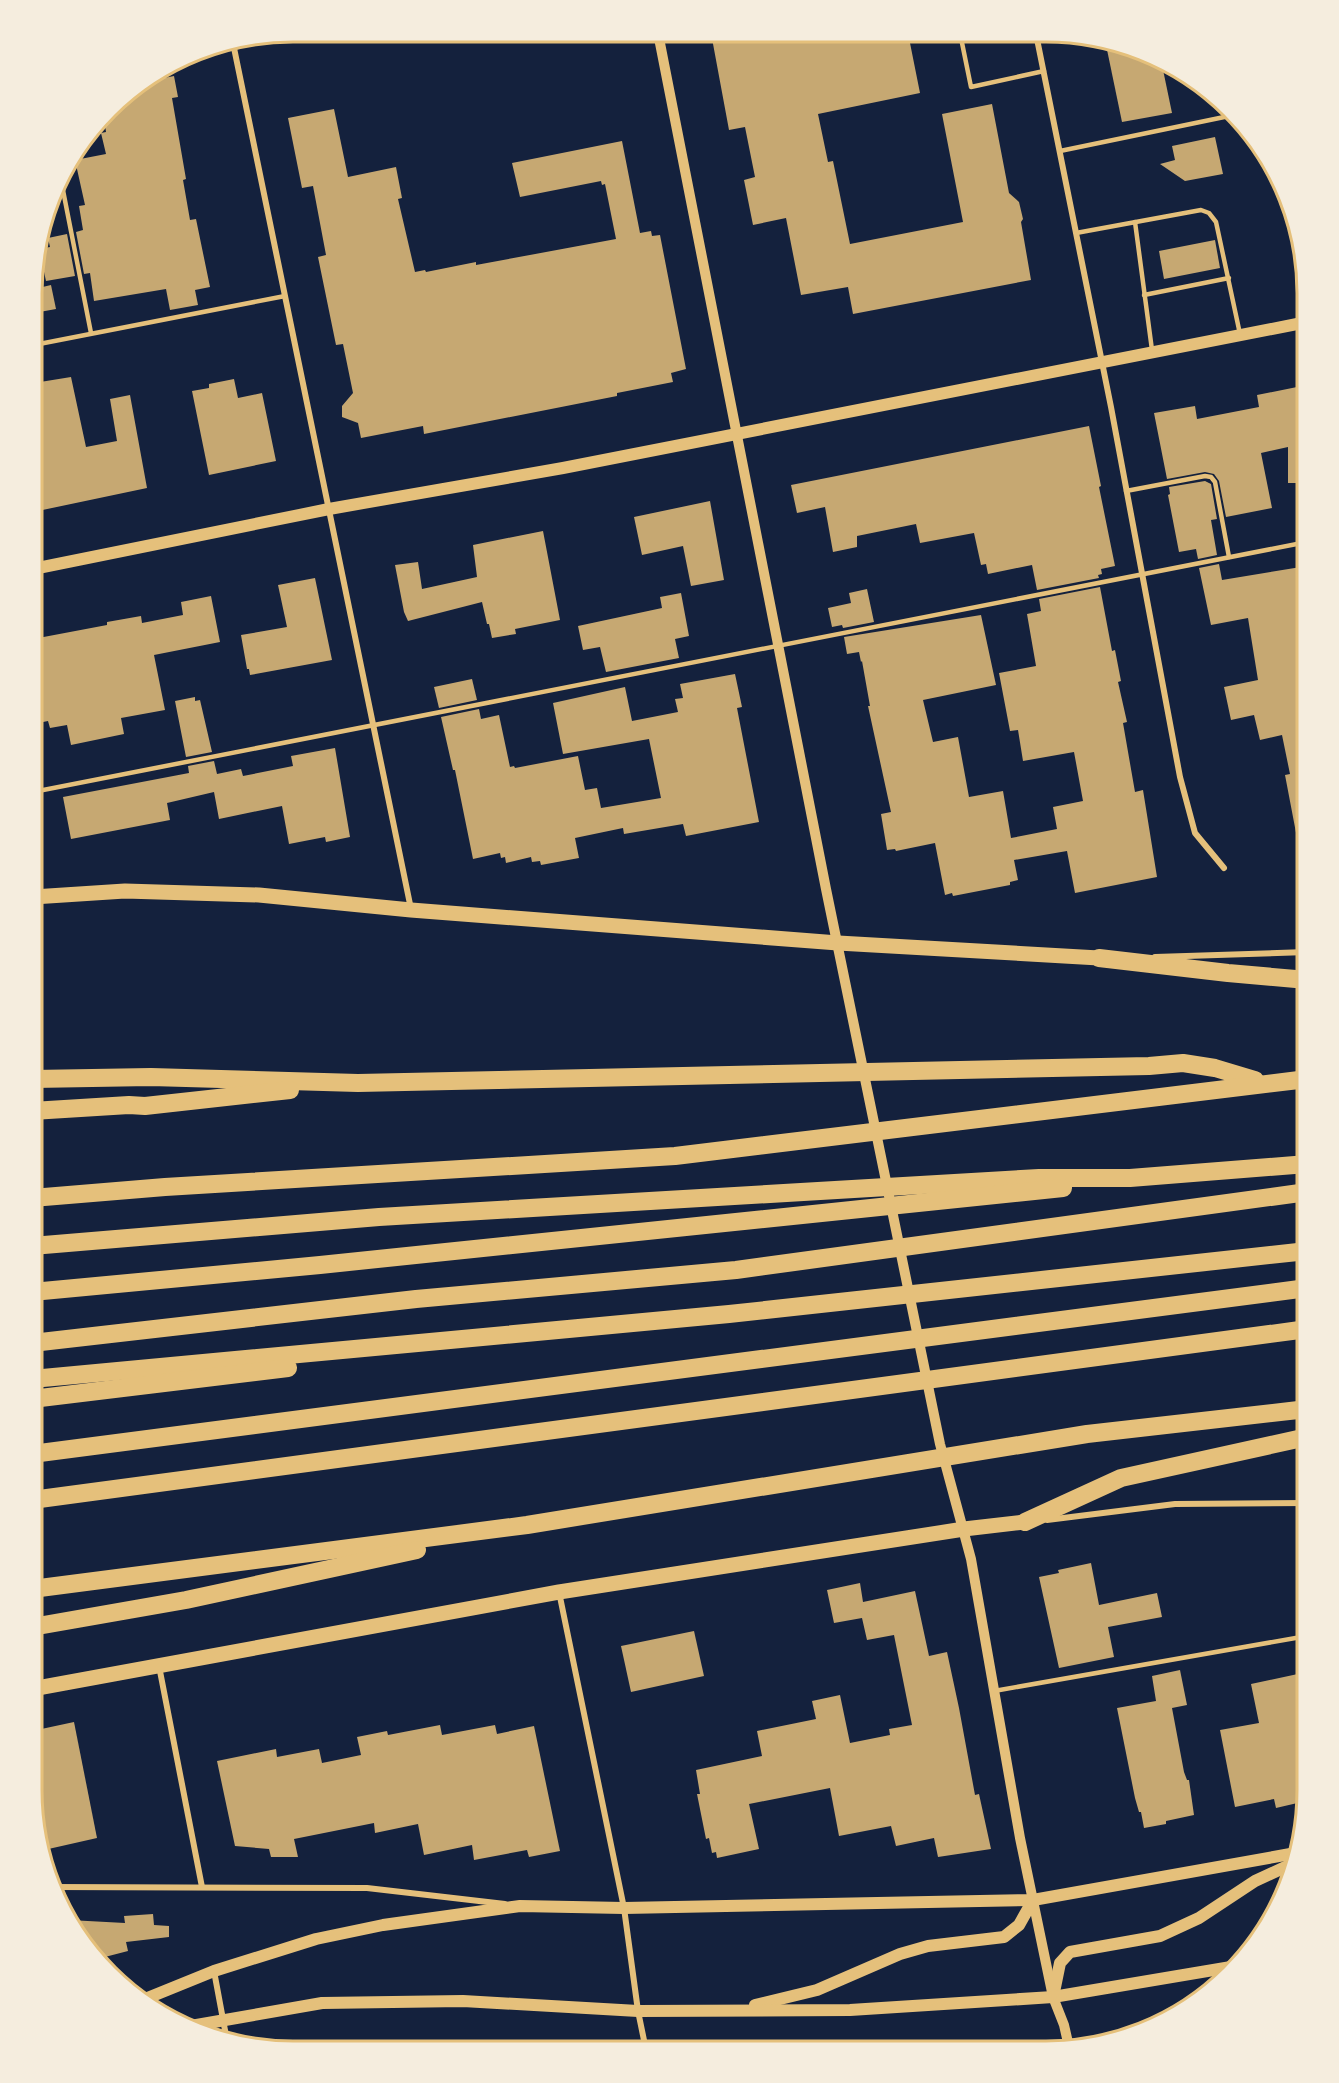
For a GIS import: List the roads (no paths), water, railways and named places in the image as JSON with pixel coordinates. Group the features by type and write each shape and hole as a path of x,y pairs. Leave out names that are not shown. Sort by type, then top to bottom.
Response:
{"highway":[{"path":"1099,958 1297,979"},
{"path":"42,1079 151,1077 358,1083 1125,1067 1183,1063 1215,1068 1262,1083"},
{"path":"42,1197 165,1187 675,1156 1297,1080"},
{"path":"42,1110 145,1106 358,1083"},
{"path":"42,1291 320,1265 1037,1191 1130,1178 1297,1165"},
{"path":"42,1245 379,1217 1039,1178 1130,1178"},
{"path":"42,1342 416,1299 736,1270 1297,1193"},
{"path":"42,1378 729,1314 1297,1252"},
{"path":"42,1453 1297,1289"},
{"path":"42,1398 237,1375 614,1324"},
{"path":"42,1499 1297,1330"},
{"path":"42,1588 527,1525 1076,1436 1297,1410"},
{"path":"1025,1522 1121,1478 1297,1439"},
{"path":"42,1625 228,1591 527,1525"}],"main road":[{"path":"42,567 329,509 563,468 1297,324"},
{"path":"42,896 126,891 248,894 411,910 838,943 1099,958"},
{"path":"42,1687 559,1592 1025,1522"},
{"path":"151,1997 214,1971 316,1939 383,1925 520,1906 624,1908 1033,1900 1288,1854"},
{"path":"1053,1997 1060,1963 1070,1952 1160,1936 1199,1918 1255,1881 1285,1867"},
{"path":"733,2010 817,1990 900,1954 928,1946 1004,1937 1019,1925 1033,1900"},
{"path":"201,2024 322,2003 463,2001 638,2011 850,2010 1053,1997 1221,1969"}],"street":[{"path":"660,42 849,1001 940,1444 971,1559 1033,1900 1053,1997 1064,2025 1067,2040"},
{"path":"1038,42 1102,361 1180,777 1195,833 1224,868"},
{"path":"234,49 411,910"},
{"path":"1099,958 1297,952"},
{"path":"1025,1522 1175,1504 1297,1503"},
{"path":"559,1592 624,1908 644,2041"},
{"path":"159,1664 202,1887"},
{"path":"61,1887 367,1888 520,1906"},
{"path":"214,1971 225,2031"}],"lane":[{"path":"962,42 971,87 1044,71"},
{"path":"1060,151 1224,117"},
{"path":"63,192 91,333"},
{"path":"1076,233 1201,210 1209,213 1216,222 1240,335"},
{"path":"1135,222 1152,352"},
{"path":"1144,295 1229,278"},
{"path":"42,343 285,296"},
{"path":"1126,491 1205,476 1211,477 1215,482 1228,557"},
{"path":"42,790 1297,544"},
{"path":"994,1691 1297,1638"}]}
